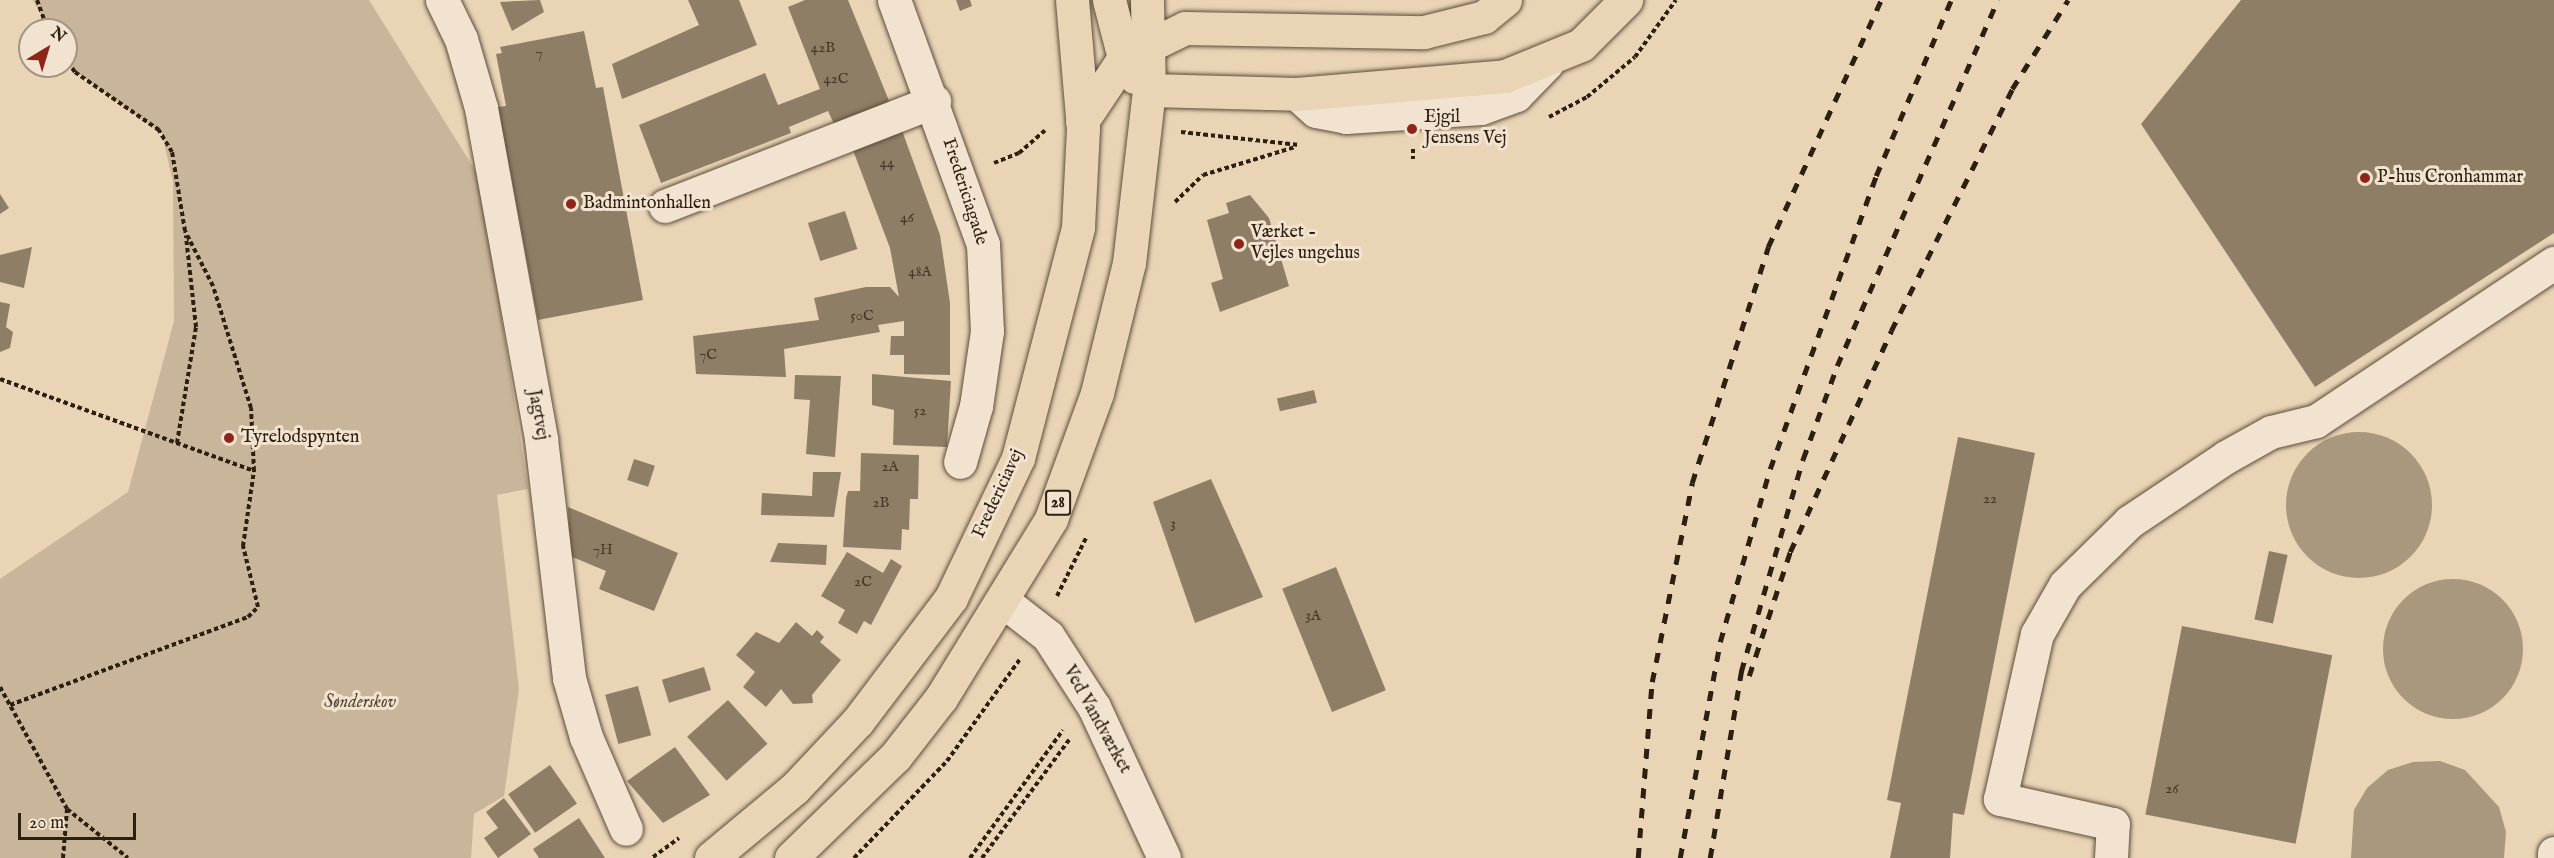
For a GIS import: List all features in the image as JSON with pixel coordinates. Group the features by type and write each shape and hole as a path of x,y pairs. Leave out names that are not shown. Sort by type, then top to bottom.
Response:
{"main road":[{"name":"Fredericiavej","path":"711,858 795,788 858,721 951,598 1018,458 1051,347 1078,227 1082,121 1072,0"},
{"path":"1109,0 1135,51"},
{"name":"28","path":"791,858 894,757 941,698 1003,601 1051,519 1097,393 1141,196 1149,90 1135,51 1147,0"},
{"path":"1082,121 1135,51 1185,28 1424,32 1484,17 1505,0"},
{"path":"1149,90 1297,94 1464,83 1547,63 1581,45 1626,0"}],"street":[{"name":"Jagtvej","path":"442,0 461,39 481,108 541,439 569,678 590,747 626,830"},
{"name":"Fredericiagade","path":"894,0 934,101 983,244 987,332 976,406 960,462"},
{"path":"665,206 934,101"},
{"path":"2111,858 2113,824 2000,799 2037,634 2065,585 2129,522 2226,457 2271,432 2316,421 2554,263"},
{"name":"Ved Vandværket","path":"1003,601 1048,636 1094,706 1164,858"},
{"path":"2554,853 2554,858"}],"path":[{"path":"37,0 44,18"},
{"path":"78,74 159,130 172,152 185,231 196,327 177,443"},
{"path":"961,176 1018,153 1046,129"},
{"path":"1172,205 1203,175 1299,145"},
{"path":"10,705 248,617 258,607 243,546 254,471 251,408 213,286 185,231"},
{"path":"0,379 254,471"},
{"path":"0,687 67,809 128,858"},
{"path":"982,858 1094,706"},
{"path":"970,858 1064,728 1062,720"},
{"path":"63,858 67,809"}],"green space":[{"name":"Sønderskov","path":"33,0 369,0 480,178 528,489 497,495 519,689 504,796 474,814 471,858 0,858 0,579 128,492 174,321 173,182 162,134 78,73 78,18 43,18"}],"shaded area":[{"path":"2359,432 2387,437 2411,453 2427,477 2432,505 2427,533 2411,557 2387,573 2359,578 2331,573 2307,557 2291,533 2286,505 2291,477 2307,453 2331,437"},
{"path":"2453,579 2480,584 2503,599 2518,622 2523,649 2518,676 2503,699 2480,714 2453,719 2426,714 2403,699 2388,676 2383,649 2388,622 2403,599 2426,584"},
{"path":"2440,761 2465,770 2499,807 2506,832 2504,858 2351,858 2354,810 2367,788 2388,770 2413,762"}],"building":[{"path":"540,0 544,12 512,31 500,2"},
{"path":"688,0 739,0 757,45 622,99 612,64 699,25"},
{"path":"805,0 848,0 894,113 840,137 828,111 789,127 791,133 661,183 639,125 765,73 778,105 820,89 788,7"},
{"path":"956,0 970,0 972,6 960,11"},
{"name":"P-hus Cronhammar","path":"2241,0 2554,0 2554,233 2315,387 2141,124"},
{"name":"Badmintonhallen","path":"584,31 596,88 603,87 643,300 538,320 498,107 506,106 496,54 502,53 500,47"},
{"path":"900,125 940,235 950,303 950,375 904,374 904,355 890,355 891,336 904,336 904,321 878,325 880,332 784,349 786,377 696,374 693,336 819,320 814,298 866,287 890,287 899,297 890,248 851,145"},
{"path":"0,194 9,208 0,214"},
{"path":"1250,195 1269,218 1289,286 1220,312 1211,283 1223,279 1207,220 1229,213 1226,203"},
{"path":"845,211 857,249 820,261 808,223"},
{"path":"32,247 24,288 0,282 0,255"},
{"path":"0,302 10,304 6,327 13,332 10,348 0,352"},
{"path":"872,374 951,381 947,447 893,445 894,410 872,405"},
{"path":"795,375 841,376 835,457 806,454 810,400 794,399"},
{"path":"1314,390 1317,403 1280,411 1277,399"},
{"path":"1958,437 2035,453 1964,815 1953,813 1950,858 1890,858 1901,803 1887,800"},
{"path":"861,453 919,455 918,499 910,499 909,530 902,529 901,550 843,547 846,498 848,491 860,491"},
{"path":"634,459 655,466 648,487 627,480"},
{"path":"813,472 841,472 834,517 761,515 762,493 812,496"},
{"path":"1211,479 1263,597 1195,623 1153,502"},
{"path":"568,507 678,553 654,611 599,589 606,571 570,556"},
{"path":"778,543 827,545 826,565 770,562"},
{"path":"2269,551 2288,555 2273,623 2254,619"},
{"path":"847,552 883,573 891,559 902,566 871,625 864,621 857,634 838,623 845,610 821,596"},
{"path":"1336,567 1386,690 1332,712 1282,589"},
{"path":"796,622 812,636 817,630 824,637 820,642 841,660 812,695 813,703 793,704 781,689 766,707 743,687 755,672 736,655 756,632 779,643"},
{"path":"2182,626 2332,655 2296,844 2145,814"},
{"path":"704,667 711,690 669,703 662,680"},
{"path":"638,686 651,735 618,744 605,695"},
{"path":"728,700 767,744 727,781 687,737"},
{"path":"675,747 710,795 663,823 627,781"},
{"path":"550,765 577,804 535,833 508,794"},
{"path":"504,798 531,834 498,858 484,838 498,828 486,812"},
{"path":"579,818 605,858 539,858 533,849"}],"railway":[{"path":"1638,858 1652,682 1692,483 1768,247 1881,0"},
{"path":"1680,858 1720,642 1770,469 1876,176 1951,0"},
{"path":"1710,858 1741,672 1803,459 1837,366 1998,0"},
{"path":"1749,676 1790,552 1891,331 2012,89 2068,0"}],"place":[{"name":"Ejgil Jensens Vej","path":"1412,129"},
{"name":"P-hus Cronhammar","path":"2365,178"},
{"name":"Badmintonhallen","path":"571,204"},
{"name":"Værket - Vejles ungehus","path":"1239,244"},
{"name":"Tyrelodspynten","path":"229,438"}]}
